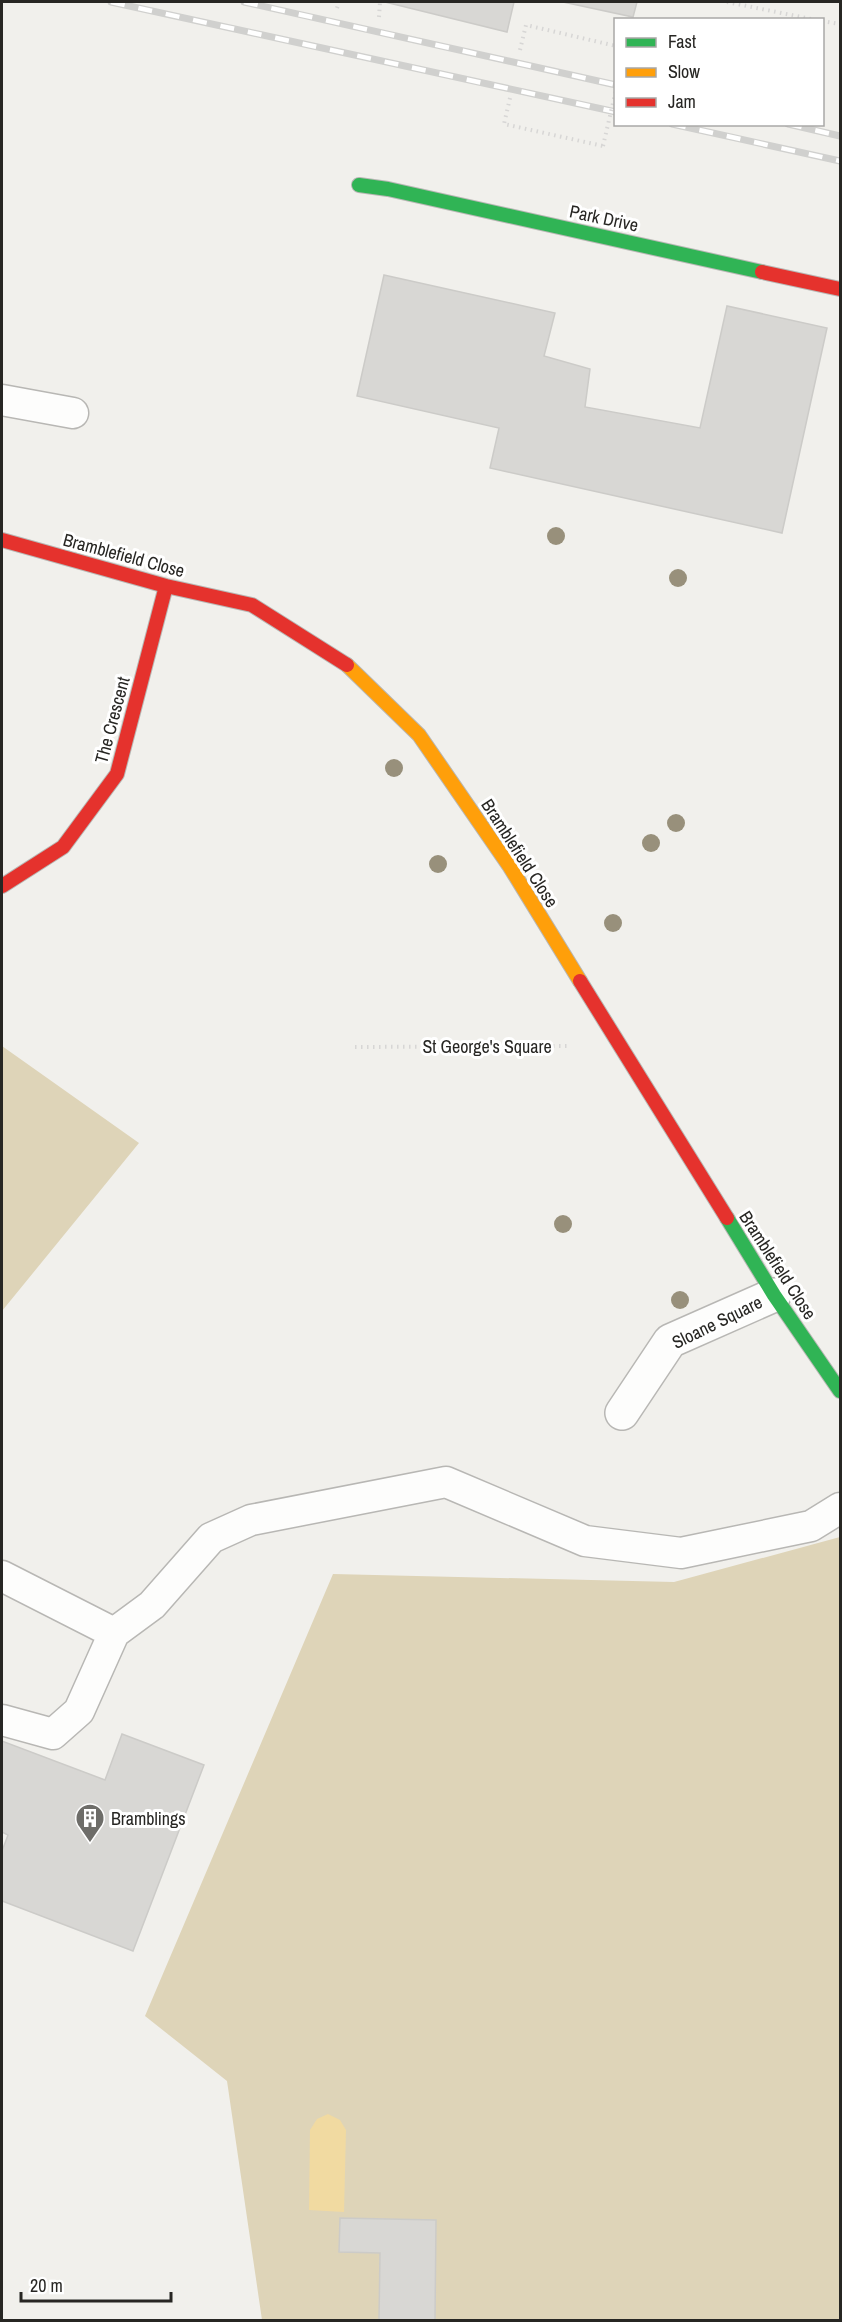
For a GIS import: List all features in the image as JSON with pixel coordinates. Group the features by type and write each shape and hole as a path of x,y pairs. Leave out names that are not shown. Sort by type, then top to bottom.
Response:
{"street":[{"name":"Park Drive","path":"359,185 388,189 840,289"},
{"name":"Bramblefield Close","path":"2,540 166,586 252,605 344,663 419,735 510,867 774,1295 840,1391"},
{"name":"The Crescent","path":"2,886 63,847 117,774 166,586"},
{"name":"Sloane Square","path":"622,1413 670,1341 774,1295"}],"lane":[{"path":"2,400 73,413"},
{"path":"2,1720 53,1734 79,1711 114,1633 152,1605 211,1538 251,1520 446,1482 585,1541 681,1553 811,1526 840,1508"},
{"path":"2,1576 114,1633"}],"path":[{"path":"338,8 339,2"},
{"path":"379,17 380,2"},
{"path":"727,2 806,18"},
{"path":"824,21 840,24"},
{"path":"520,50 526,25 614,46"},
{"path":"510,98 504,124 603,146 614,95"},
{"name":"St George's Square","path":"354,1047 620,1045"}],"shaded area":[{"path":"2,1046 139,1143 2,1311"},
{"path":"840,1537 840,2320 435,2320 436,2220 341,2218 339,2252 380,2253 379,2320 262,2320 227,2081 145,2016 333,1574 674,1582"},
{"path":"328,2114 340,2120 346,2130 344,2212 309,2210 310,2130 317,2119"}],"building":[{"path":"385,2 514,2 507,32"},
{"path":"563,2 637,2 633,17"},
{"path":"384,275 555,313 544,356 590,369 585,407 700,428 727,306 827,328 782,533 490,468 499,428 357,396"},
{"name":"Bramblings","path":"122,1734 204,1765 133,1951 2,1901 2,1851 8,1835 2,1832 2,1741 105,1780"},
{"path":"340,2218 436,2220 435,2320 379,2320 380,2253 339,2252"}],"railway":[{"path":"111,2 614,112"},
{"path":"244,2 614,85"},
{"path":"681,126 840,161"},
{"path":"797,126 840,136"}],"traffic: fast":[{"path":"359,185 388,189 762,272"},
{"path":"727,1218 774,1295 840,1391"}],"traffic: slow":[{"path":"347,665 419,735 510,867 580,981"}],"traffic: jam":[{"path":"762,272 840,289"},
{"path":"2,540 166,586 252,605 347,665"},
{"path":"2,886 63,847 117,774 166,586"},
{"path":"580,981 727,1218"}],"place":[{"name":"Bramblings","path":"90,1844"}]}
